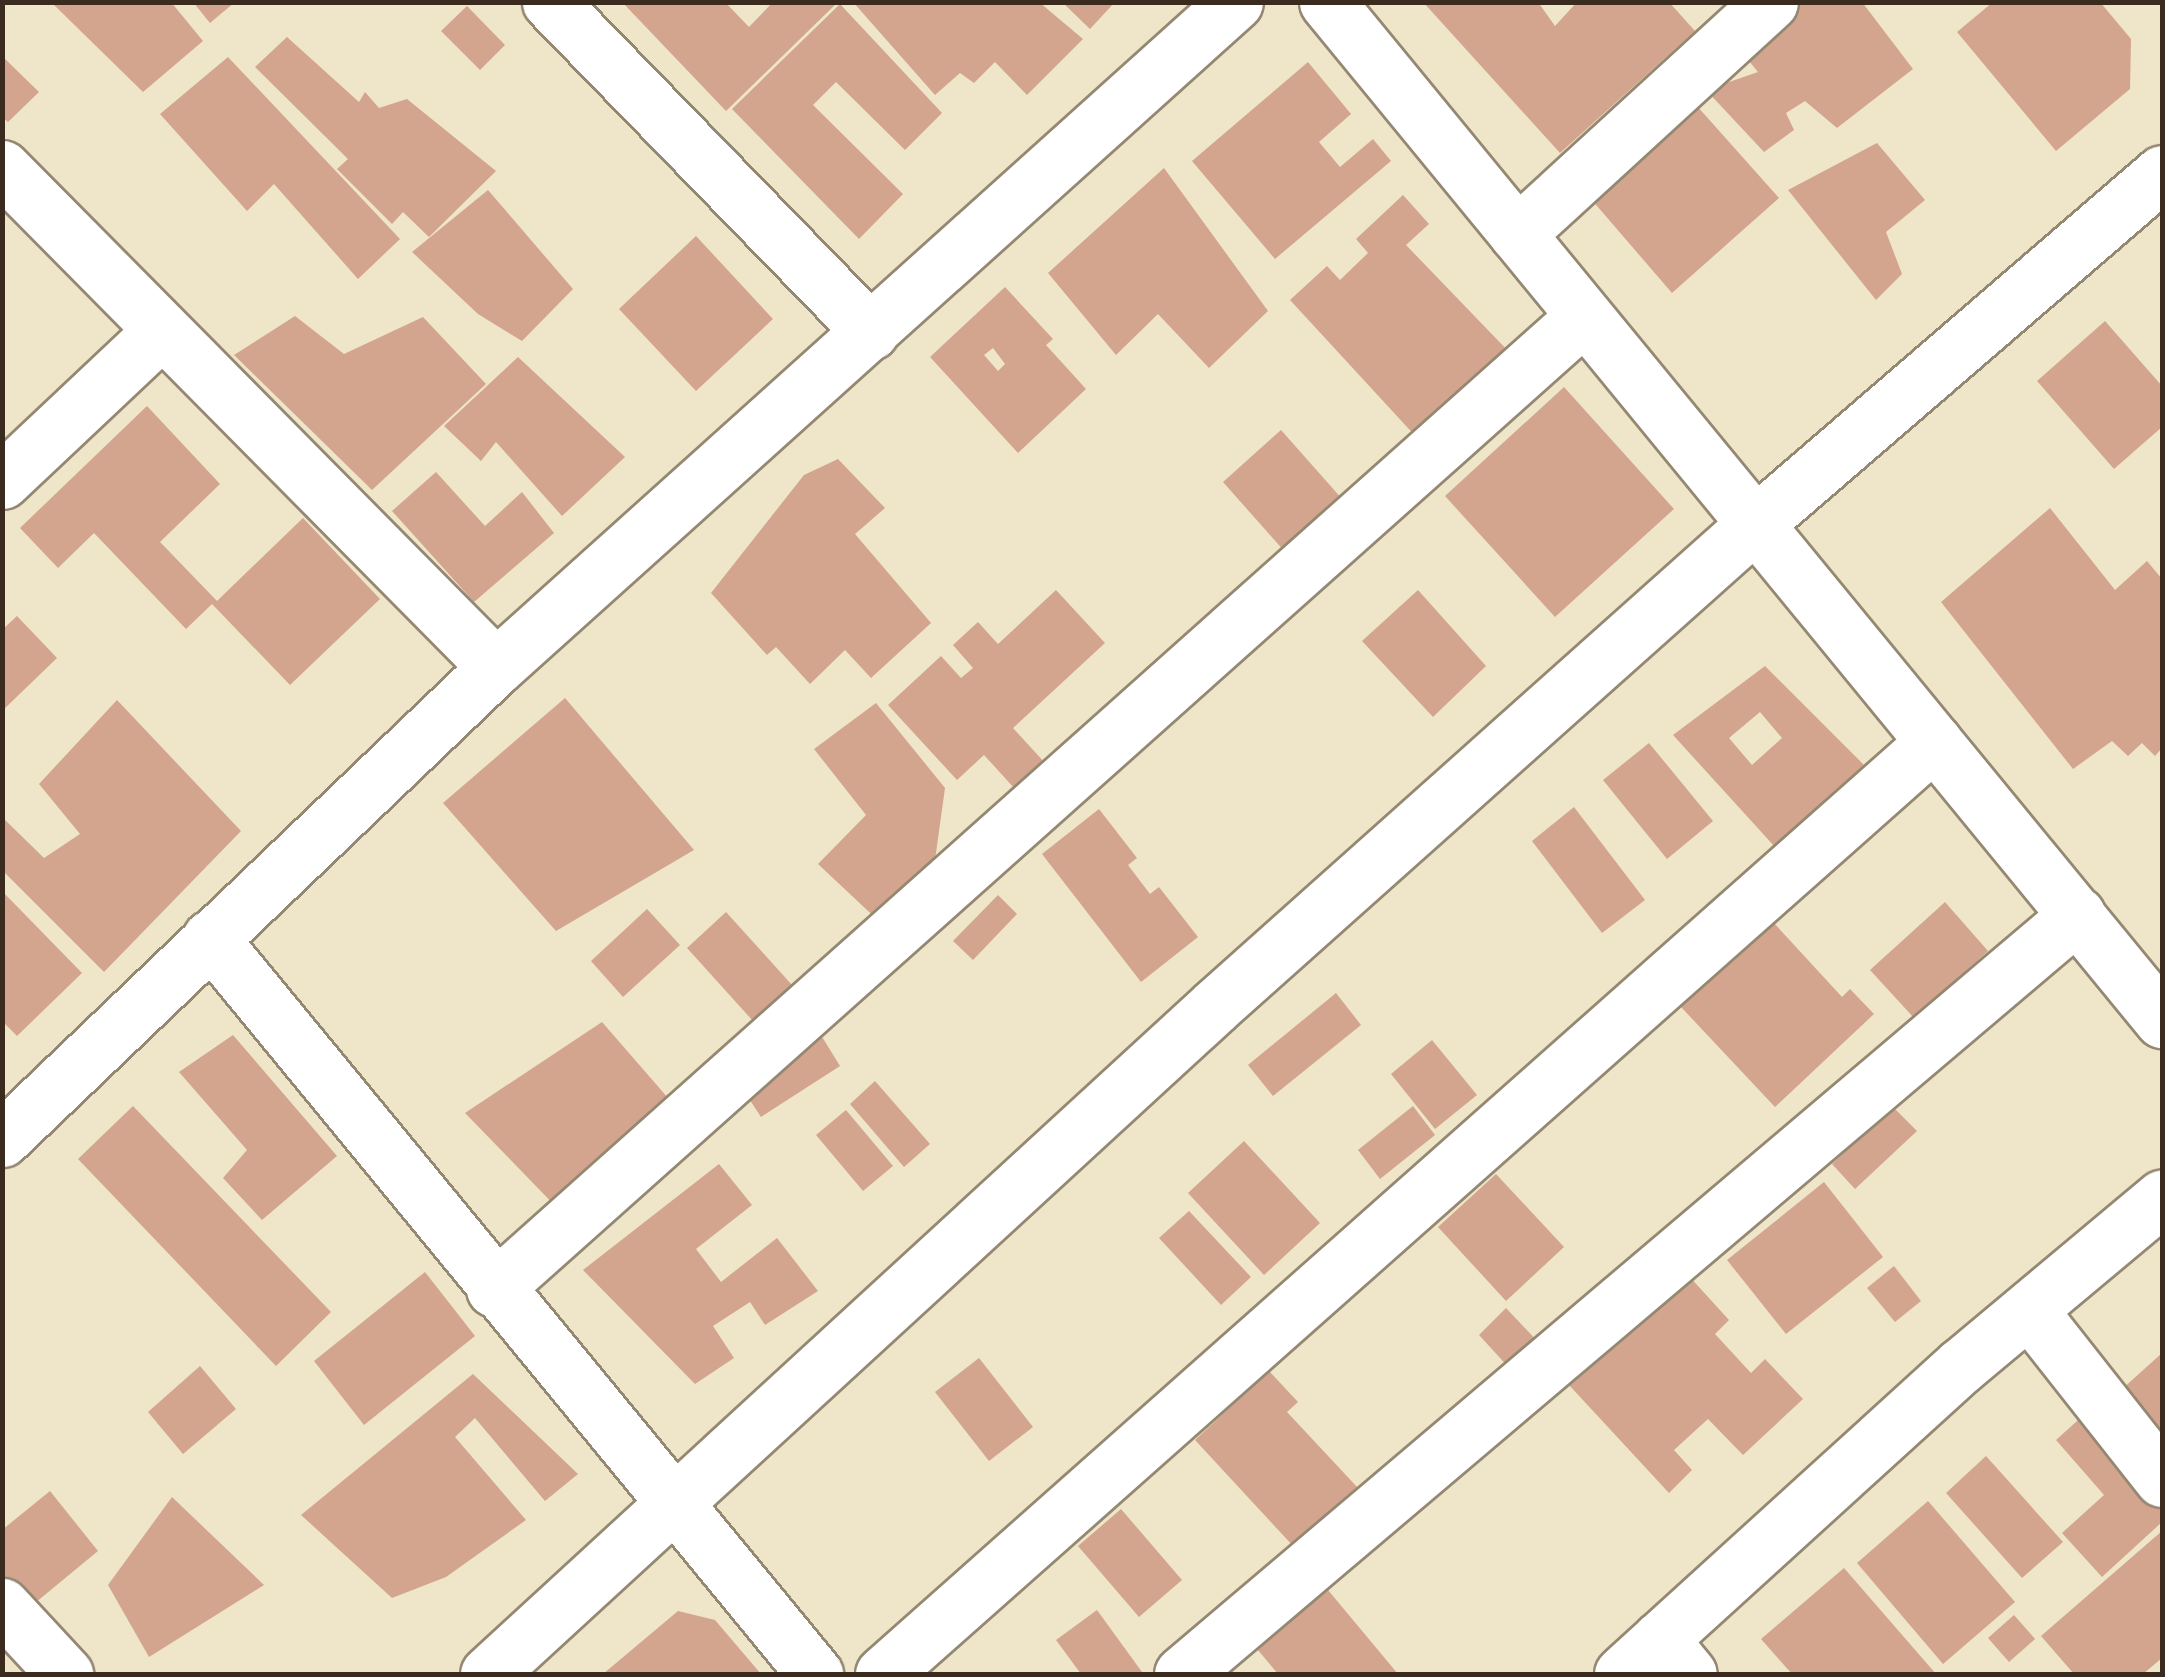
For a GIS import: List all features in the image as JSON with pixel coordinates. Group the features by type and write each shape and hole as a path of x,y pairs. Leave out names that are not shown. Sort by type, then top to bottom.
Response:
{"street":[{"path":"550,2 871,332"},
{"path":"2,1139 496,667 1234,2"},
{"path":"1327,2 1581,318 2162,1020"},
{"path":"1517,234 1770,2"},
{"path":"2,168 496,667"},
{"path":"488,1674 1214,1007 1755,524 2162,174"},
{"path":"494,1289 1581,318"},
{"path":"2,481 161,332"},
{"path":"883,1674 1934,742"},
{"path":"1182,1674 2076,915"},
{"path":"210,938 494,1289 816,1674"},
{"path":"1657,1663 2029,1310 2162,1198"},
{"path":"2029,1310 2162,1479"},
{"path":"2,1606 65,1674"}],"building":[{"path":"51,2 171,2 203,41 143,92"},
{"path":"193,2 235,2 210,23"},
{"path":"622,2 725,2 749,27 773,2 838,2 726,111"},
{"path":"853,2 1039,2 1083,39 1027,95 995,62 974,83 960,73 935,95"},
{"path":"1062,2 1115,2 1090,29"},
{"path":"1423,2 1538,2 1555,26 1577,2 1669,2 1695,31 1560,153"},
{"path":"1801,2 1862,2 1913,69 1837,128 1805,101 1786,113 1794,130 1764,152 1706,90 1758,72 1740,50"},
{"path":"1993,2 2100,2 2131,39 2130,89 2056,151 1957,32"},
{"path":"840,4 942,113 905,150 836,82 813,105 903,194 859,239 732,109"},
{"path":"467,6 505,45 480,70 441,31"},
{"path":"287,37 359,102 365,92 379,108 407,99 496,171 429,237 403,212 392,224 337,169 348,159 255,67"},
{"path":"2,56 39,92 8,122 2,117"},
{"path":"228,57 400,239 358,279 274,184 247,211 160,114"},
{"path":"1308,62 1351,114 1319,142 1340,167 1373,139 1391,161 1275,259 1192,161"},
{"path":"1697,106 1779,198 1672,293 1591,199"},
{"path":"1877,143 1925,200 1886,232 1902,274 1876,300 1788,190"},
{"path":"1164,168 1268,311 1209,368 1158,314 1116,355 1048,273"},
{"path":"488,190 573,289 522,341 478,314 412,252"},
{"path":"1403,195 1429,224 1406,245 1512,355 1419,440 1290,300 1327,266 1340,280 1368,253 1356,239"},
{"path":"696,236 773,319 696,391 619,309"},
{"path":"1005,287 1053,339 1046,345 1086,389 1018,453 930,357","holes":["993,348 1005,364 998,371 984,355"]},
{"path":"295,316 344,354 423,317 486,384 372,490 234,355"},
{"path":"2105,321 2162,386 2162,427 2114,469 2037,381"},
{"path":"518,357 625,457 562,516 496,442 481,461 444,426"},
{"path":"1564,387 1674,509 1555,617 1445,496"},
{"path":"147,406 220,484 160,542 217,601 303,518 380,599 290,685 212,604 186,629 94,533 58,568 20,528"},
{"path":"1281,430 1343,500 1285,552 1223,482"},
{"path":"838,459 885,508 855,534 931,623 871,678 845,650 810,684 776,647 767,655 711,593 804,475"},
{"path":"436,472 485,526 522,492 554,533 474,602 392,511"},
{"path":"2050,508 2115,590 2147,561 2162,579 2162,748 2155,756 2142,743 2128,756 2112,741 2073,769 1941,602"},
{"path":"1056,590 1105,643 1013,728 1056,775 1027,802 984,755 957,780 888,705 941,656 961,678 973,668 953,645 978,622 998,644"},
{"path":"1418,590 1486,666 1433,717 1362,641"},
{"path":"17,616 57,658 2,711 2,630"},
{"path":"1765,666 1872,773 1786,859 1673,735","holes":["1760,712 1782,738 1752,765 1729,738"]},
{"path":"565,698 694,850 556,931 443,803"},
{"path":"117,700 241,831 104,972 2,870 2,817 44,858 80,834 39,784"},
{"path":"876,703 945,788 934,867 884,926 818,864 866,815 814,749"},
{"path":"1649,743 1713,821 1667,859 1603,780"},
{"path":"1574,807 1645,900 1602,933 1532,841"},
{"path":"1099,809 1137,858 1128,865 1150,894 1159,887 1198,937 1141,982 1042,854"},
{"path":"2,891 82,973 17,1036 2,1021"},
{"path":"998,895 1017,914 973,960 953,941"},
{"path":"1945,902 1988,951 1914,1018 1870,970"},
{"path":"647,909 680,945 623,997 591,961"},
{"path":"726,912 792,985 753,1021 687,948"},
{"path":"1773,922 1842,997 1850,989 1874,1014 1775,1107 1681,1007"},
{"path":"1336,993 1361,1025 1273,1096 1248,1065"},
{"path":"602,1022 675,1106 564,1215 465,1113"},
{"path":"816,1027 840,1066 761,1117 736,1079"},
{"path":"233,1035 337,1156 262,1220 223,1178 247,1150 179,1072"},
{"path":"1432,1040 1477,1095 1435,1129 1391,1074"},
{"path":"875,1081 930,1144 904,1167 850,1104"},
{"path":"133,1106 331,1312 276,1366 78,1159"},
{"path":"1413,1106 1435,1135 1380,1179 1358,1150"},
{"path":"1893,1107 1917,1131 1855,1189 1832,1164"},
{"path":"846,1110 893,1166 863,1191 816,1135"},
{"path":"1244,1141 1320,1223 1264,1275 1188,1193"},
{"path":"719,1164 752,1205 696,1249 721,1282 777,1238 818,1291 765,1325 750,1302 713,1326 734,1358 695,1384 583,1270"},
{"path":"1496,1174 1564,1247 1506,1301 1438,1227"},
{"path":"1824,1182 1883,1257 1786,1334 1727,1260"},
{"path":"1189,1211 1251,1277 1221,1305 1159,1238"},
{"path":"1894,1266 1921,1301 1895,1322 1867,1288"},
{"path":"425,1272 475,1336 364,1425 314,1361"},
{"path":"1688,1275 1729,1320 1715,1334 1751,1373 1765,1359 1803,1399 1743,1455 1708,1419 1674,1450 1692,1470 1669,1493 1569,1385"},
{"path":"1506,1308 1541,1345 1512,1371 1479,1335"},
{"path":"2162,1353 2162,1439 2120,1391"},
{"path":"979,1358 1033,1427 989,1461 935,1392"},
{"path":"200,1366 236,1409 183,1454 148,1412"},
{"path":"1269,1371 1298,1402 1287,1412 1358,1488 1294,1547 1195,1440"},
{"path":"473,1374 578,1474 545,1501 475,1418 455,1437 526,1520 446,1577 392,1598 301,1515"},
{"path":"2087,1412 2162,1497 2162,1522 2102,1577 2062,1533 2104,1495 2056,1440"},
{"path":"1986,1456 2063,1542 2022,1578 1946,1493"},
{"path":"50,1491 98,1551 18,1617 2,1598 2,1530"},
{"path":"172,1497 264,1585 149,1657 108,1585"},
{"path":"1928,1501 2015,1602 1943,1664 1857,1563"},
{"path":"1121,1509 1182,1580 1139,1617 1078,1546"},
{"path":"2162,1531 2162,1658 2143,1674 2074,1674 2041,1636"},
{"path":"1844,1568 1936,1674 1792,1674 1761,1639"},
{"path":"1328,1590 1398,1674 1278,1674 1257,1649"},
{"path":"1097,1610 1142,1672 1081,1674 1056,1640"},
{"path":"678,1611 715,1620 761,1674 603,1674"},
{"path":"2014,1615 2035,1639 2009,1662 1988,1638"}]}
